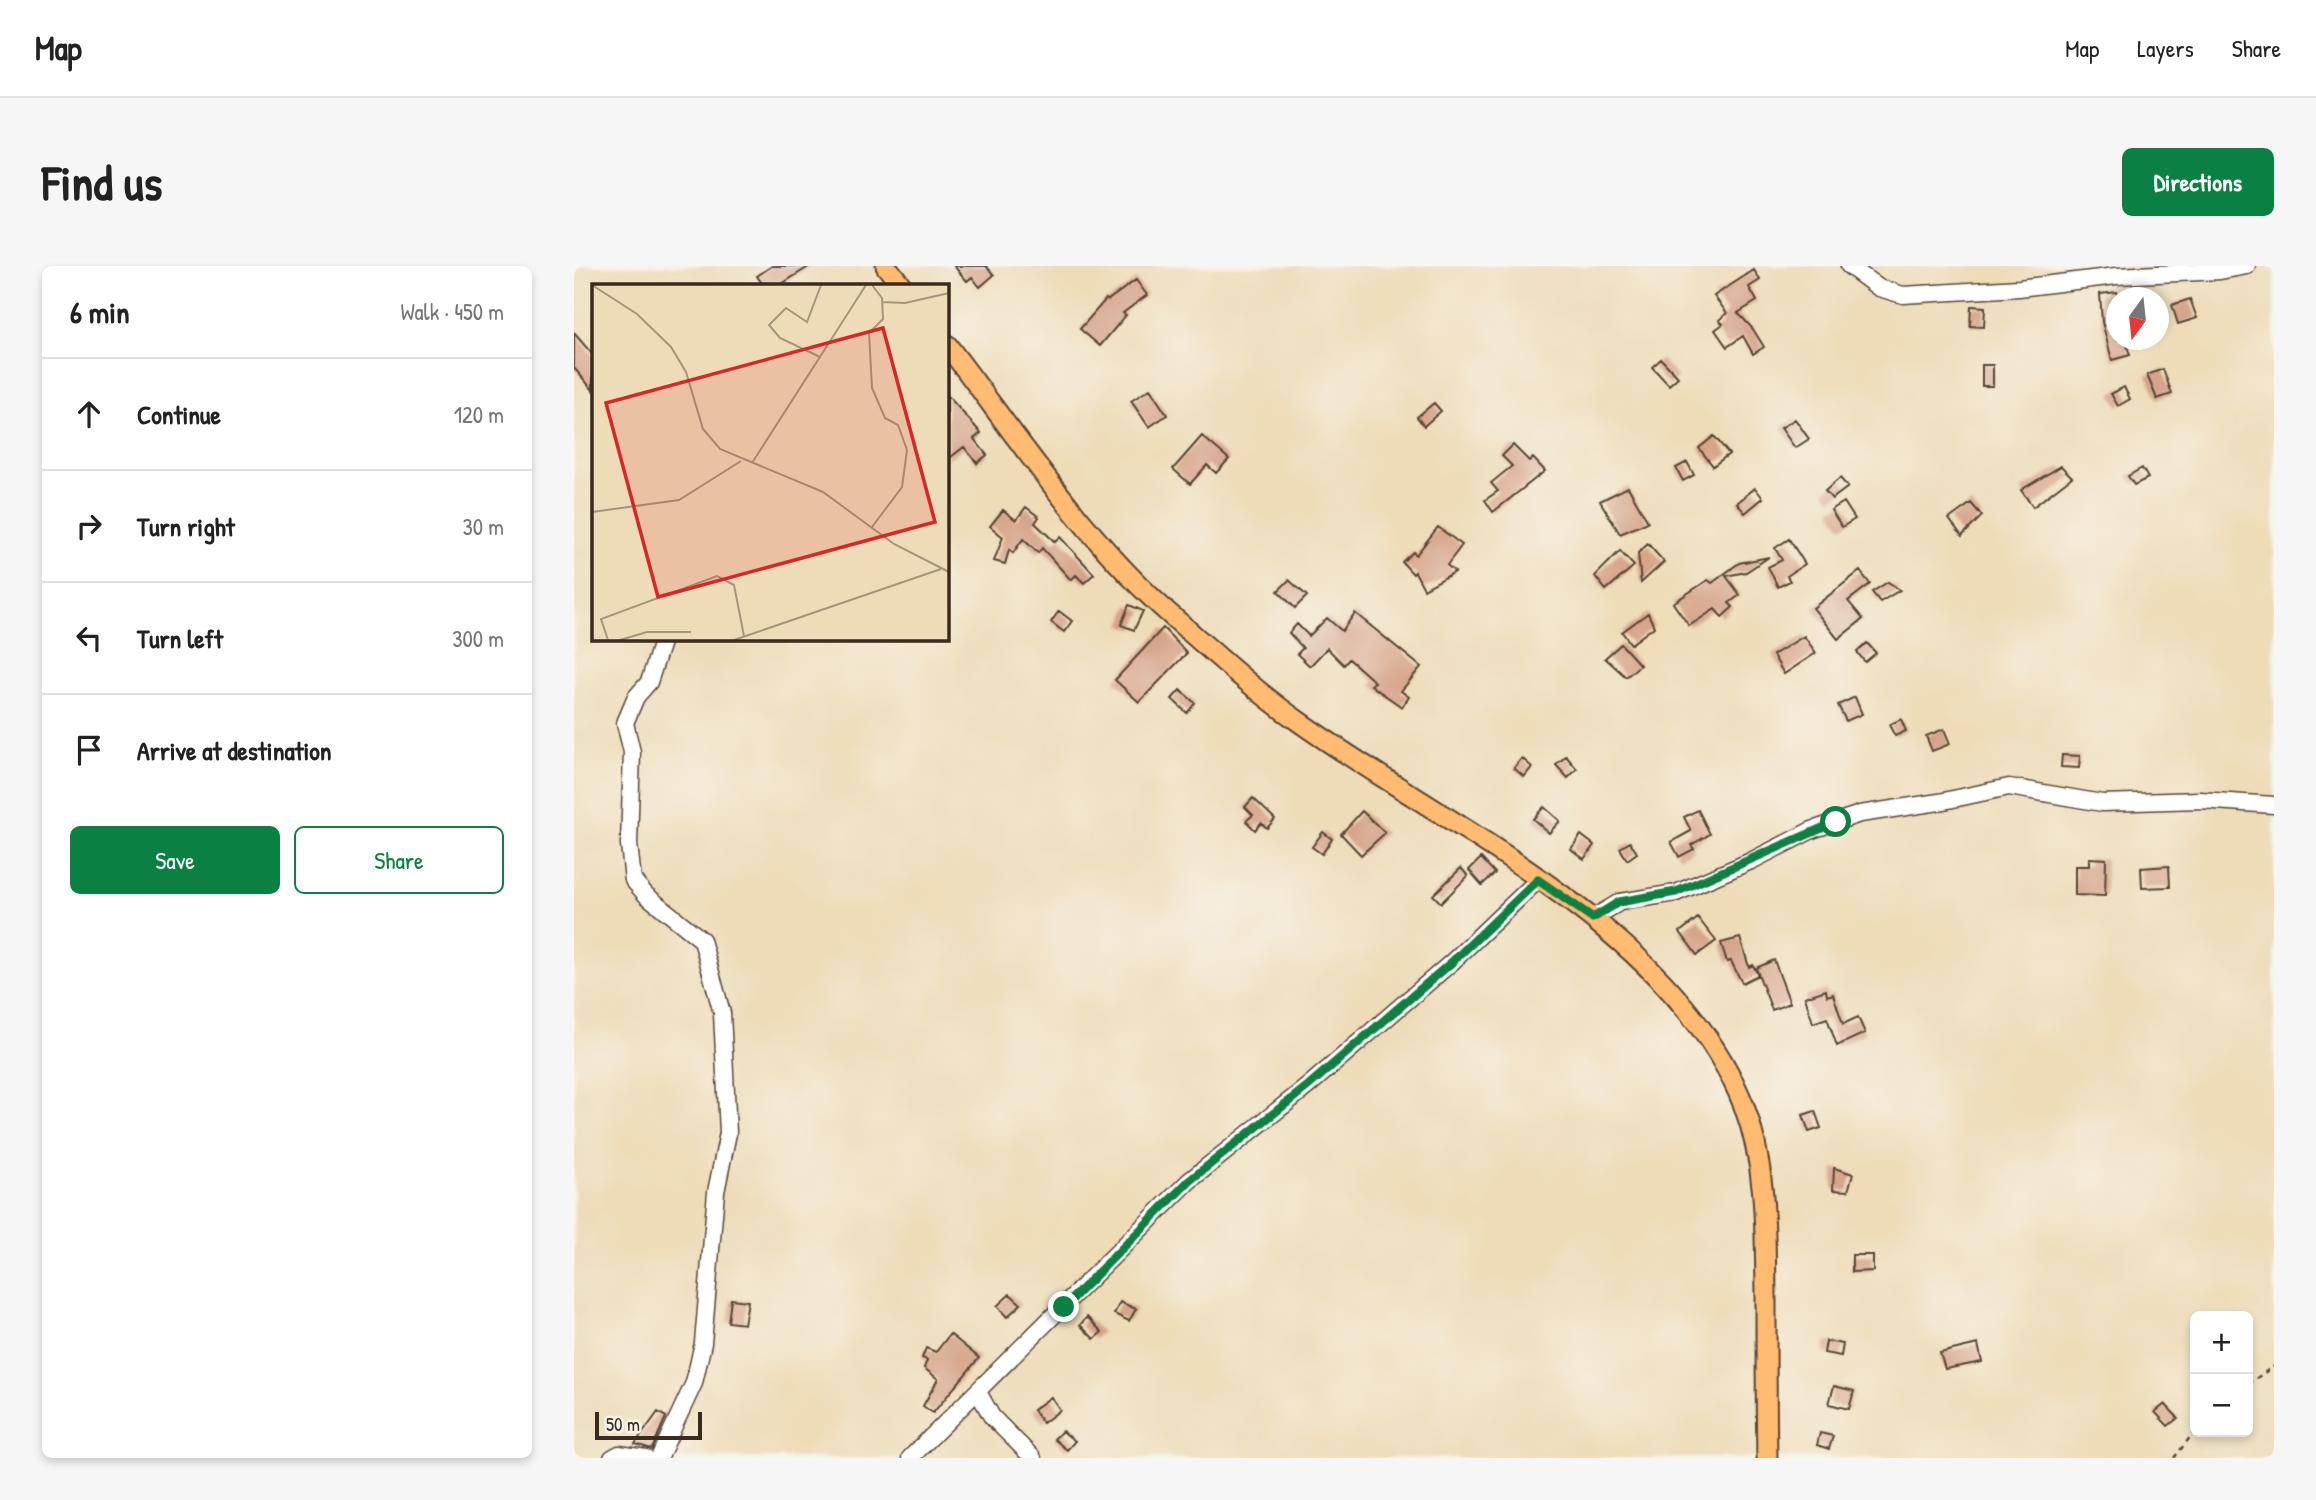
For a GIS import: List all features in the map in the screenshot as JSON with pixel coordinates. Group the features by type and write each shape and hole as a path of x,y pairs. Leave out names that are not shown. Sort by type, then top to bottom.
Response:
{"main road":[{"path":"886,266 900,284"},
{"path":"948,346 1098,541 1169,615 1296,719 1593,918 1660,982 1694,1020 1724,1064 1744,1107 1759,1161 1765,1205 1767,1458"}],"street":[{"path":"1849,266 1879,288 1916,295 2018,288 2116,276 2220,271 2248,266"},
{"path":"659,1458 694,1382 703,1343 716,1192 729,1133 722,1013 702,940 646,895 633,880 629,844 632,752 625,723 636,697 649,682 663,640"},
{"path":"1593,918 1619,902 1676,892 1751,861 1812,830 1860,814 1939,802 2009,787 2102,803 2200,800 2274,805"},
{"path":"910,1458 1189,1181 1308,1086 1452,962 1538,880"},
{"path":"978,1392 992,1418 1033,1458"},
{"path":"612,1458 619,1454 646,1458"}],"path":[{"path":"2253,1381 2274,1366"},
{"path":"2174,1458 2190,1437"}],"building":[{"path":"772,266 810,266 782,284 762,284 757,276"},
{"path":"954,266 986,266 994,275 980,287 972,277 967,281"},
{"path":"1754,270 1760,280 1749,287 1757,301 1738,313 1753,329 1764,347 1753,354 1743,336 1727,347 1715,330 1723,324 1719,320 1727,313 1714,296"},
{"path":"1136,280 1147,295 1123,313 1126,315 1100,346 1080,329 1106,299"},
{"path":"2106,293 2106,337 2102,322 2100,294"},
{"path":"2190,299 2197,318 2178,324 2172,305"},
{"path":"1971,306 1985,307 1984,327 1970,326"},
{"path":"574,333 592,354 592,389 574,368"},
{"path":"2109,350 2128,350 2130,355 2112,360"},
{"path":"1661,359 1678,377 1669,385 1652,367"},
{"path":"1982,365 1993,365 1993,386 1982,386"},
{"path":"2163,369 2172,394 2157,399 2147,375"},
{"path":"2124,387 2130,399 2118,406 2111,394"},
{"path":"1150,389 1167,415 1149,427 1131,401"},
{"path":"948,396 981,433 974,439 987,455 977,463 964,447 948,459"},
{"path":"1434,403 1441,411 1424,426 1417,417"},
{"path":"1795,419 1809,439 1795,448 1781,428"},
{"path":"1202,436 1229,459 1216,473 1207,465 1190,484 1173,469"},
{"path":"1714,436 1729,454 1713,466 1699,448"},
{"path":"1513,445 1529,461 1533,458 1545,471 1493,512 1485,500 1498,491 1491,483 1512,466 1502,456"},
{"path":"1687,462 1694,475 1683,481 1676,468"},
{"path":"2061,466 2072,477 2033,507 2021,490"},
{"path":"2142,468 2148,478 2134,485 2128,476"},
{"path":"1840,478 1848,487 1832,499 1825,491"},
{"path":"1628,487 1648,522 1620,534 1600,501"},
{"path":"1755,488 1763,498 1745,513 1737,503"},
{"path":"1844,502 1855,519 1842,527 1831,510"},
{"path":"1971,503 1982,516 1962,536 1949,519"},
{"path":"1026,507 1039,517 1035,523 1055,542 1060,537 1094,574 1084,583 1076,575 1071,580 1042,548 1038,553 1023,539 1013,553 1009,550 1005,564 994,561 1003,537 990,526 1003,510 1016,520"},
{"path":"1438,527 1462,545 1447,565 1455,572 1424,589 1415,572 1413,574 1402,562 1413,552 1416,555"},
{"path":"1789,539 1805,564 1787,576 1790,581 1778,587 1768,567 1782,560 1775,548"},
{"path":"1648,544 1664,562 1641,583 1638,553"},
{"path":"1620,551 1634,566 1606,590 1595,576"},
{"path":"1769,557 1746,572 1726,576 1740,595 1729,603 1733,607 1722,617 1715,609 1689,626 1673,603 1708,580 1712,583 1739,563"},
{"path":"1860,571 1870,584 1848,601 1863,619 1838,639 1813,608"},
{"path":"1289,580 1307,596 1295,608 1278,591"},
{"path":"1888,582 1900,590 1880,602 1872,592"},
{"path":"1129,605 1143,611 1134,630 1121,625"},
{"path":"1059,611 1072,621 1064,632 1051,622"},
{"path":"1355,613 1421,667 1401,691 1409,697 1402,707 1371,685 1375,682 1349,659 1344,665 1327,648 1310,666 1297,654 1303,648 1289,633 1297,624 1309,636 1327,618 1342,631"},
{"path":"1648,613 1654,627 1631,644 1622,632"},
{"path":"1163,628 1187,653 1139,702 1115,680"},
{"path":"1804,636 1816,653 1784,674 1773,655"},
{"path":"1867,643 1876,653 1865,662 1857,652"},
{"path":"1621,644 1640,665 1626,677 1605,658"},
{"path":"1180,690 1195,703 1187,713 1172,699"},
{"path":"1855,697 1862,714 1846,721 1838,705"},
{"path":"1901,719 1906,731 1895,736 1889,725"},
{"path":"1944,729 1950,744 1932,751 1926,736"},
{"path":"2062,755 2080,756 2079,768 2061,767"},
{"path":"1566,756 1577,769 1568,778 1556,765"},
{"path":"1522,758 1532,767 1524,777 1514,768"},
{"path":"1253,798 1275,819 1267,828 1261,823 1255,830 1246,821 1253,815 1245,807"},
{"path":"1544,807 1560,821 1549,833 1533,819"},
{"path":"1698,810 1710,834 1691,845 1694,849 1679,857 1671,842 1691,831 1684,817"},
{"path":"1362,811 1385,833 1361,855 1341,834"},
{"path":"1323,832 1332,839 1322,854 1312,847"},
{"path":"1581,835 1594,845 1584,859 1571,849"},
{"path":"1630,842 1637,853 1627,860 1620,848"},
{"path":"1481,858 1495,873 1482,885 1469,870"},
{"path":"2089,858 2106,859 2105,896 2075,895 2075,866 2089,866"},
{"path":"2169,866 2170,887 2142,888 2141,868"},
{"path":"1461,868 1468,876 1441,903 1433,895"},
{"path":"1698,918 1716,941 1697,955 1680,932"},
{"path":"1740,938 1749,967 1753,965 1758,975 1742,983 1731,961 1727,962 1721,943"},
{"path":"1774,960 1790,1003 1772,1010 1756,968"},
{"path":"1826,990 1827,996 1833,994 1843,1024 1858,1017 1865,1033 1837,1046 1827,1018 1813,1023 1805,997"},
{"path":"1815,1111 1821,1128 1809,1132 1803,1115"},
{"path":"1834,1168 1853,1174 1848,1191 1833,1190"},
{"path":"1852,1255 1873,1255 1873,1271 1852,1272"},
{"path":"1010,1294 1021,1304 1007,1317 997,1306"},
{"path":"731,1299 748,1301 744,1324 728,1322"},
{"path":"1120,1302 1136,1309 1129,1321 1114,1314"},
{"path":"1087,1317 1102,1332 1094,1339 1080,1325"},
{"path":"950,1334 979,1358 933,1413 923,1406 938,1379 924,1368 927,1360 922,1358 926,1348 936,1352"},
{"path":"1826,1341 1843,1344 1841,1356 1824,1353"},
{"path":"1978,1344 1982,1362 1945,1369 1940,1353"},
{"path":"1834,1386 1854,1391 1849,1409 1829,1404"},
{"path":"1051,1397 1060,1410 1043,1423 1033,1410"},
{"path":"2165,1404 2178,1418 2168,1426 2155,1412"},
{"path":"658,1412 666,1417 652,1449 635,1444"},
{"path":"1062,1431 1075,1441 1067,1450 1054,1439"},
{"path":"1820,1433 1833,1436 1829,1449 1817,1445"}],"route":[{"path":"1064,1307 1189,1181 1308,1086 1452,962 1538,880 1593,918 1619,902 1676,892 1751,861 1812,830 1836,822"}]}
